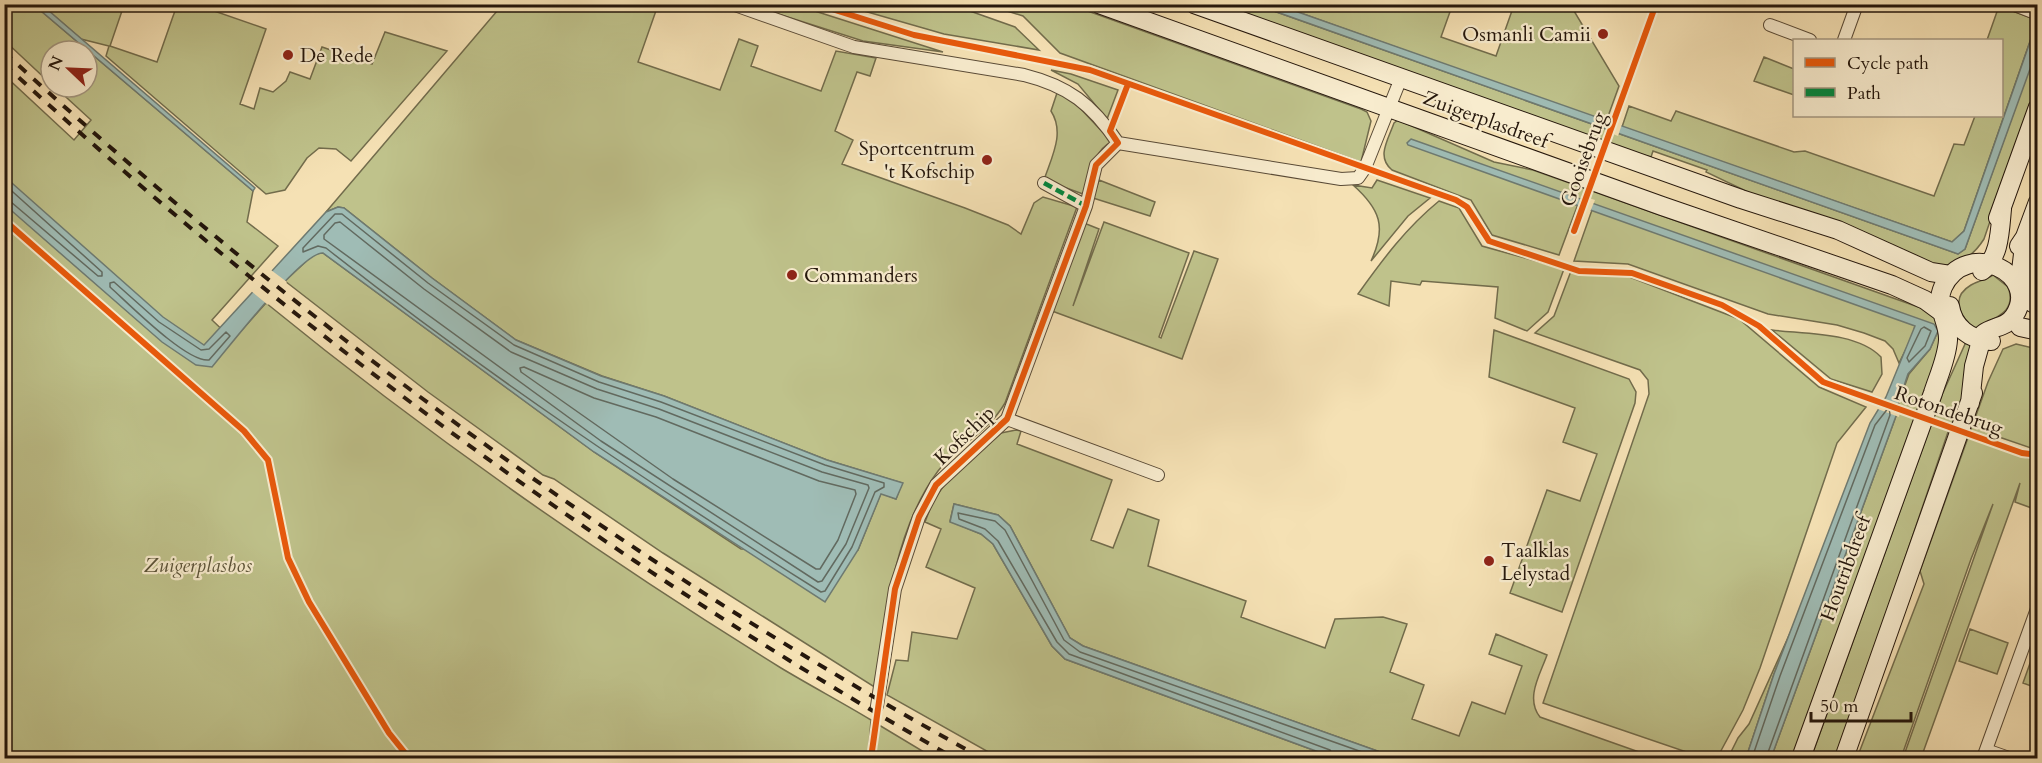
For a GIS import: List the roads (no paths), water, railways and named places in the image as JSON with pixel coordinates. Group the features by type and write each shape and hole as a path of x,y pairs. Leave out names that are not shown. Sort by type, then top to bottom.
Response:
{"main road":[{"name":"Zuigerplasdreef","path":"1099,4 1144,12 1390,108 1943,305"},
{"name":"Zuigerplasdreef","path":"1194,4 1741,199 1838,230 1931,272 1950,276"},
{"path":"1943,305 1957,285 1984,263 2037,107"},
{"path":"2025,292 2003,269 1984,263 1965,265 1950,276 1943,305 1953,329 1988,340 2029,329 2025,292 2020,261 2025,237 2037,202"},
{"path":"1844,759 1970,403 1988,340 1987,331 1999,328 2013,318 2025,292"},
{"name":"Houtribdreef","path":"1801,759 1933,393 1953,329"}],"street":[{"path":"732,4 854,47 1049,81 1071,91 1110,131 1118,143 1341,179 1358,178 1365,168 1401,78"},
{"path":"1844,39 1857,4"},
{"path":"2013,4 2037,14"},
{"path":"1770,25 1807,39"},
{"name":"Kofschip","path":"877,706 895,589 929,495 1007,419 1086,206 1096,165 1118,143"},
{"path":"1044,183 1086,206"},
{"name":"Kofschip","path":"1007,419 1158,475"},
{"path":"2009,759 1985,754 2037,606"}],"water":[{"path":"34,5 42,5 82,39 74,39"},
{"path":"1257,5 1278,5 1952,242 1964,231 2032,36 2037,38 2038,47 1965,249 1958,254"},
{"path":"99,54 255,188 253,191 99,60"},
{"path":"1411,139 1934,324 1938,331 1930,349 1908,374 1896,416 1771,758 1746,758 1774,674 1870,423 1886,397 1915,326 1408,145"},
{"path":"4,176 163,317 204,345 326,212 338,207 344,208 432,278 516,340 601,376 664,396 827,460 903,483 896,499 881,494 858,550 825,602 594,452 323,253 299,267 283,283 212,367 196,365 162,342 5,205"},
{"path":"954,504 998,515 1010,526 1070,638 1083,646 1397,758 1335,758 1065,659 1052,646 993,544 981,534 950,522"}],"railway":[{"path":"4,52 117,153 232,250 472,435 596,522 722,605 982,758"},
{"path":"4,64 114,163 227,258 342,350 460,438 580,524 702,605 827,683 954,758"}],"place":[{"name":"Osmanli Camii","path":"1603,34"},
{"name":"De Rede","path":"288,55"},
{"name":"Sportcentrum 't Kofschip","path":"987,160"},
{"name":"Commanders","path":"792,275"},
{"name":"Taalklas Lelystad","path":"1489,561"}],"park label":[{"name":"Zuigerplasbos","path":"198,565"}]}
